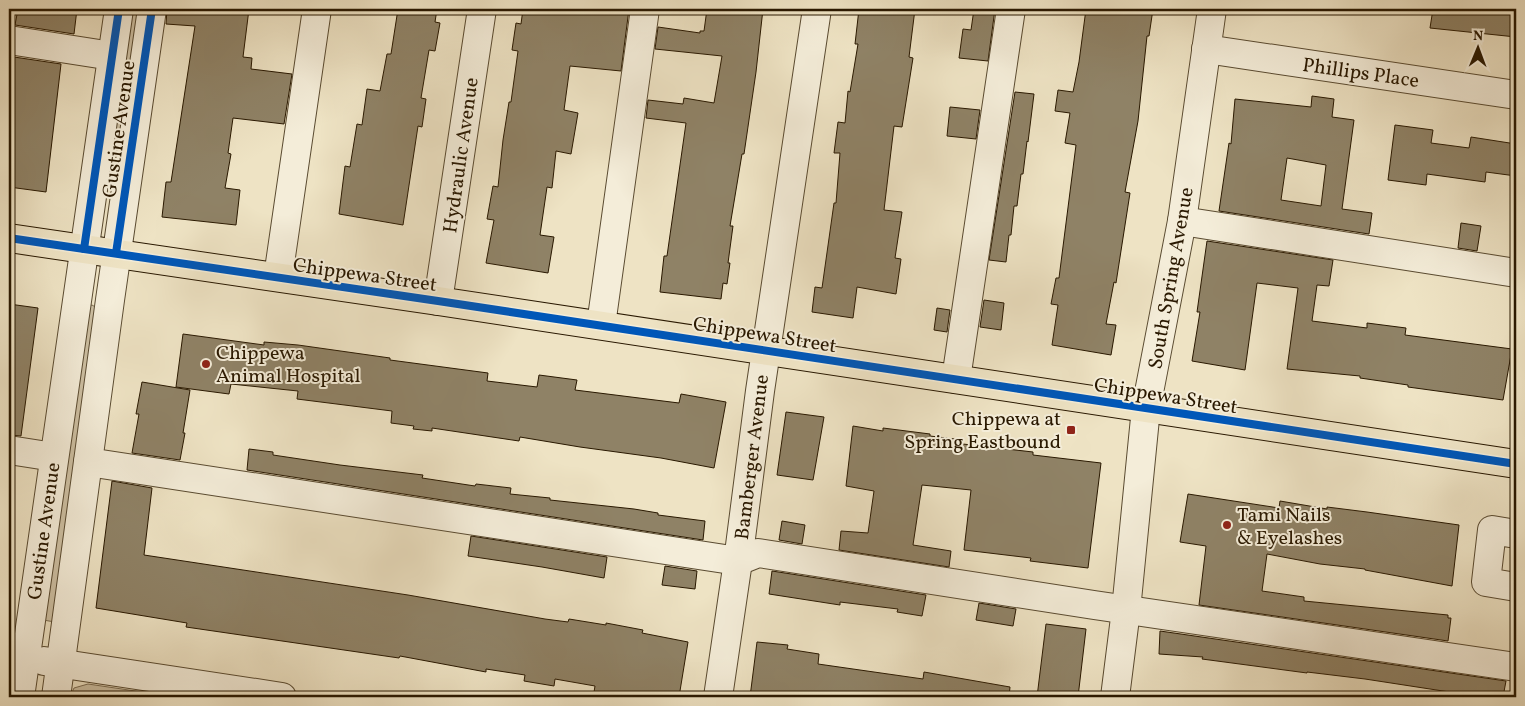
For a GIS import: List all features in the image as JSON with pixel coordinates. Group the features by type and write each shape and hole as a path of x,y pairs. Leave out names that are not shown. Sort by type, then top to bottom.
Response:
{"main road":[{"name":"Chippewa Street","path":"9,238 1516,464"}],"street":[{"name":"Gustine Avenue","path":"20,697 17,657 54,457 119,9"},
{"name":"Gustine Avenue","path":"56,697 116,254 152,9"},
{"path":"278,277 317,9"},
{"name":"Hydraulic Avenue","path":"438,301 482,9"},
{"path":"601,326 645,9"},
{"name":"Bamberger Avenue","path":"718,697 738,561 765,351 817,9"},
{"path":"956,379 1010,9"},
{"name":"South Spring Avenue","path":"1115,697 1126,610 1146,408 1182,221 1212,9"},
{"path":"9,40 112,56"},
{"name":"Phillips Place","path":"1206,49 1516,95"},
{"path":"1182,221 1516,273"},
{"path":"9,450 54,457"},
{"path":"88,462 738,561 758,553 1126,610 1516,667"},
{"path":"1516,534 1492,530 1486,582 1516,587"},
{"path":"17,657 282,697"}],"shaded area":[{"path":"130,9 141,9 119,153 115,155 110,150"},
{"path":"92,305 97,308 55,622 43,620 88,306"},
{"path":"88,684 176,697 70,697 74,688"}],"building":[{"path":"18,9 77,9 74,34 15,25"},
{"path":"167,9 249,9 243,57 252,58 251,69 292,74 284,124 233,118 228,153 231,154 225,188 240,190 236,225 162,217 166,182 171,182 195,26 166,24"},
{"path":"398,9 437,9 435,22 440,23 435,51 429,50 421,98 426,99 422,127 418,126 403,225 339,214 345,166 350,167 357,124 362,125 367,89 380,91 387,54 391,54"},
{"path":"523,9 629,9 621,71 570,66 564,110 578,113 571,154 556,151 552,188 547,187 540,235 554,237 548,273 486,263 494,220 487,219 493,186 498,187 503,140 509,102 511,102 518,51 512,50 516,23 521,24"},
{"path":"707,9 763,9 744,154 742,154 730,226 733,226 727,284 723,283 721,299 660,292 664,256 667,256 686,123 646,118 648,100 683,104 684,98 714,103 722,56 655,49 658,27 700,33 700,31 704,31"},
{"path":"859,9 915,9 909,57 913,58 902,127 894,126 884,210 902,212 895,258 901,259 896,294 857,287 853,318 812,312 815,287 822,288 834,203 836,203 840,153 834,153 838,122 845,123 848,91 850,92 858,44 855,44"},
{"path":"974,9 995,9 988,61 959,58 963,29 971,30"},
{"path":"1086,9 1153,9 1149,36 1147,36 1138,121 1125,192 1130,193 1116,283 1114,282 1106,324 1116,325 1111,355 1052,345 1058,305 1051,304 1056,278 1059,278 1076,145 1065,143 1070,113 1055,111 1058,90 1073,92"},
{"path":"1433,9 1516,9 1516,37 1430,28"},
{"path":"14,57 61,64 46,192 9,187 9,95"},
{"path":"1015,92 1034,94 1023,174 1021,174 1017,206 1014,206 1006,262 989,260"},
{"path":"1312,96 1334,99 1332,117 1354,120 1342,209 1372,213 1369,234 1219,211 1229,143 1231,144 1235,99 1311,107","holes":["1287,158 1326,165 1321,206 1281,200"]},
{"path":"950,107 980,110 976,139 947,136"},
{"path":"1395,125 1433,130 1431,143 1469,148 1471,137 1516,144 1516,176 1486,172 1485,182 1427,174 1426,185 1388,180"},
{"path":"1461,223 1481,226 1477,251 1458,248"},
{"path":"1207,241 1333,260 1329,286 1317,285 1312,321 1367,328 1367,323 1406,328 1405,335 1512,349 1503,400 1408,387 1408,385 1360,378 1360,376 1287,369 1298,288 1257,283 1245,370 1192,361 1200,312 1197,312"},
{"path":"984,300 1004,303 1001,330 980,327"},
{"path":"9,304 38,308 21,436 9,435"},
{"path":"937,308 950,310 947,332 934,330"},
{"path":"183,334 264,345 264,342 298,345 488,373 487,381 537,387 539,375 577,380 575,390 679,403 681,394 726,402 714,468 661,458 520,437 519,441 432,428 432,431 413,429 414,426 391,423 392,411 297,399 298,391 231,384 229,394 176,387"},
{"path":"142,382 190,390 180,460 132,453"},
{"path":"786,412 824,417 813,480 777,475"},
{"path":"853,426 883,431 883,428 930,434 930,436 955,439 954,443 1033,452 1033,455 1101,463 1088,568 1030,561 1031,558 964,550 971,490 922,485 913,545 951,551 949,567 839,550 841,531 868,533 874,491 846,486"},
{"path":"249,449 273,452 273,455 423,475 422,478 475,486 476,484 511,488 510,494 634,509 658,513 658,515 705,521 703,540 247,470"},
{"path":"112,481 152,488 144,555 408,595 545,619 568,622 569,619 606,625 606,623 643,630 642,633 688,642 679,697 628,697 594,692 595,686 555,679 554,686 524,681 525,675 486,669 486,672 400,656 399,658 186,627 187,623 96,608"},
{"path":"1188,494 1279,508 1280,501 1327,509 1327,507 1459,525 1452,586 1365,569 1320,564 1267,554 1262,591 1304,597 1304,601 1448,615 1448,618 1451,618 1448,641 1199,605 1206,546 1180,542"},
{"path":"782,521 805,525 802,544 779,540"},
{"path":"471,536 607,557 604,578 468,556"},
{"path":"665,566 697,571 695,589 662,585"},
{"path":"772,571 926,595 922,616 897,612 898,609 840,602 840,605 769,594"},
{"path":"979,603 1016,609 1013,626 976,620"},
{"path":"1046,624 1086,629 1078,697 1037,697"},
{"path":"1160,631 1506,681 1503,697 1482,697 1365,679 1202,659 1203,657 1159,654"},
{"path":"757,642 788,645 787,649 819,654 818,664 923,679 924,672 1010,687 1009,697 750,697"}],"cycle path":[{"path":"84,249 119,9"},
{"path":"116,253 152,9"},
{"path":"9,238 1516,464"}],"place":[{"name":"Chippewa Animal Hospital","path":"206,364"},
{"name":"Chippewa at Spring Eastbound","path":"1071,430"},
{"name":"Tami Nails & Eyelashes","path":"1227,525"}]}
